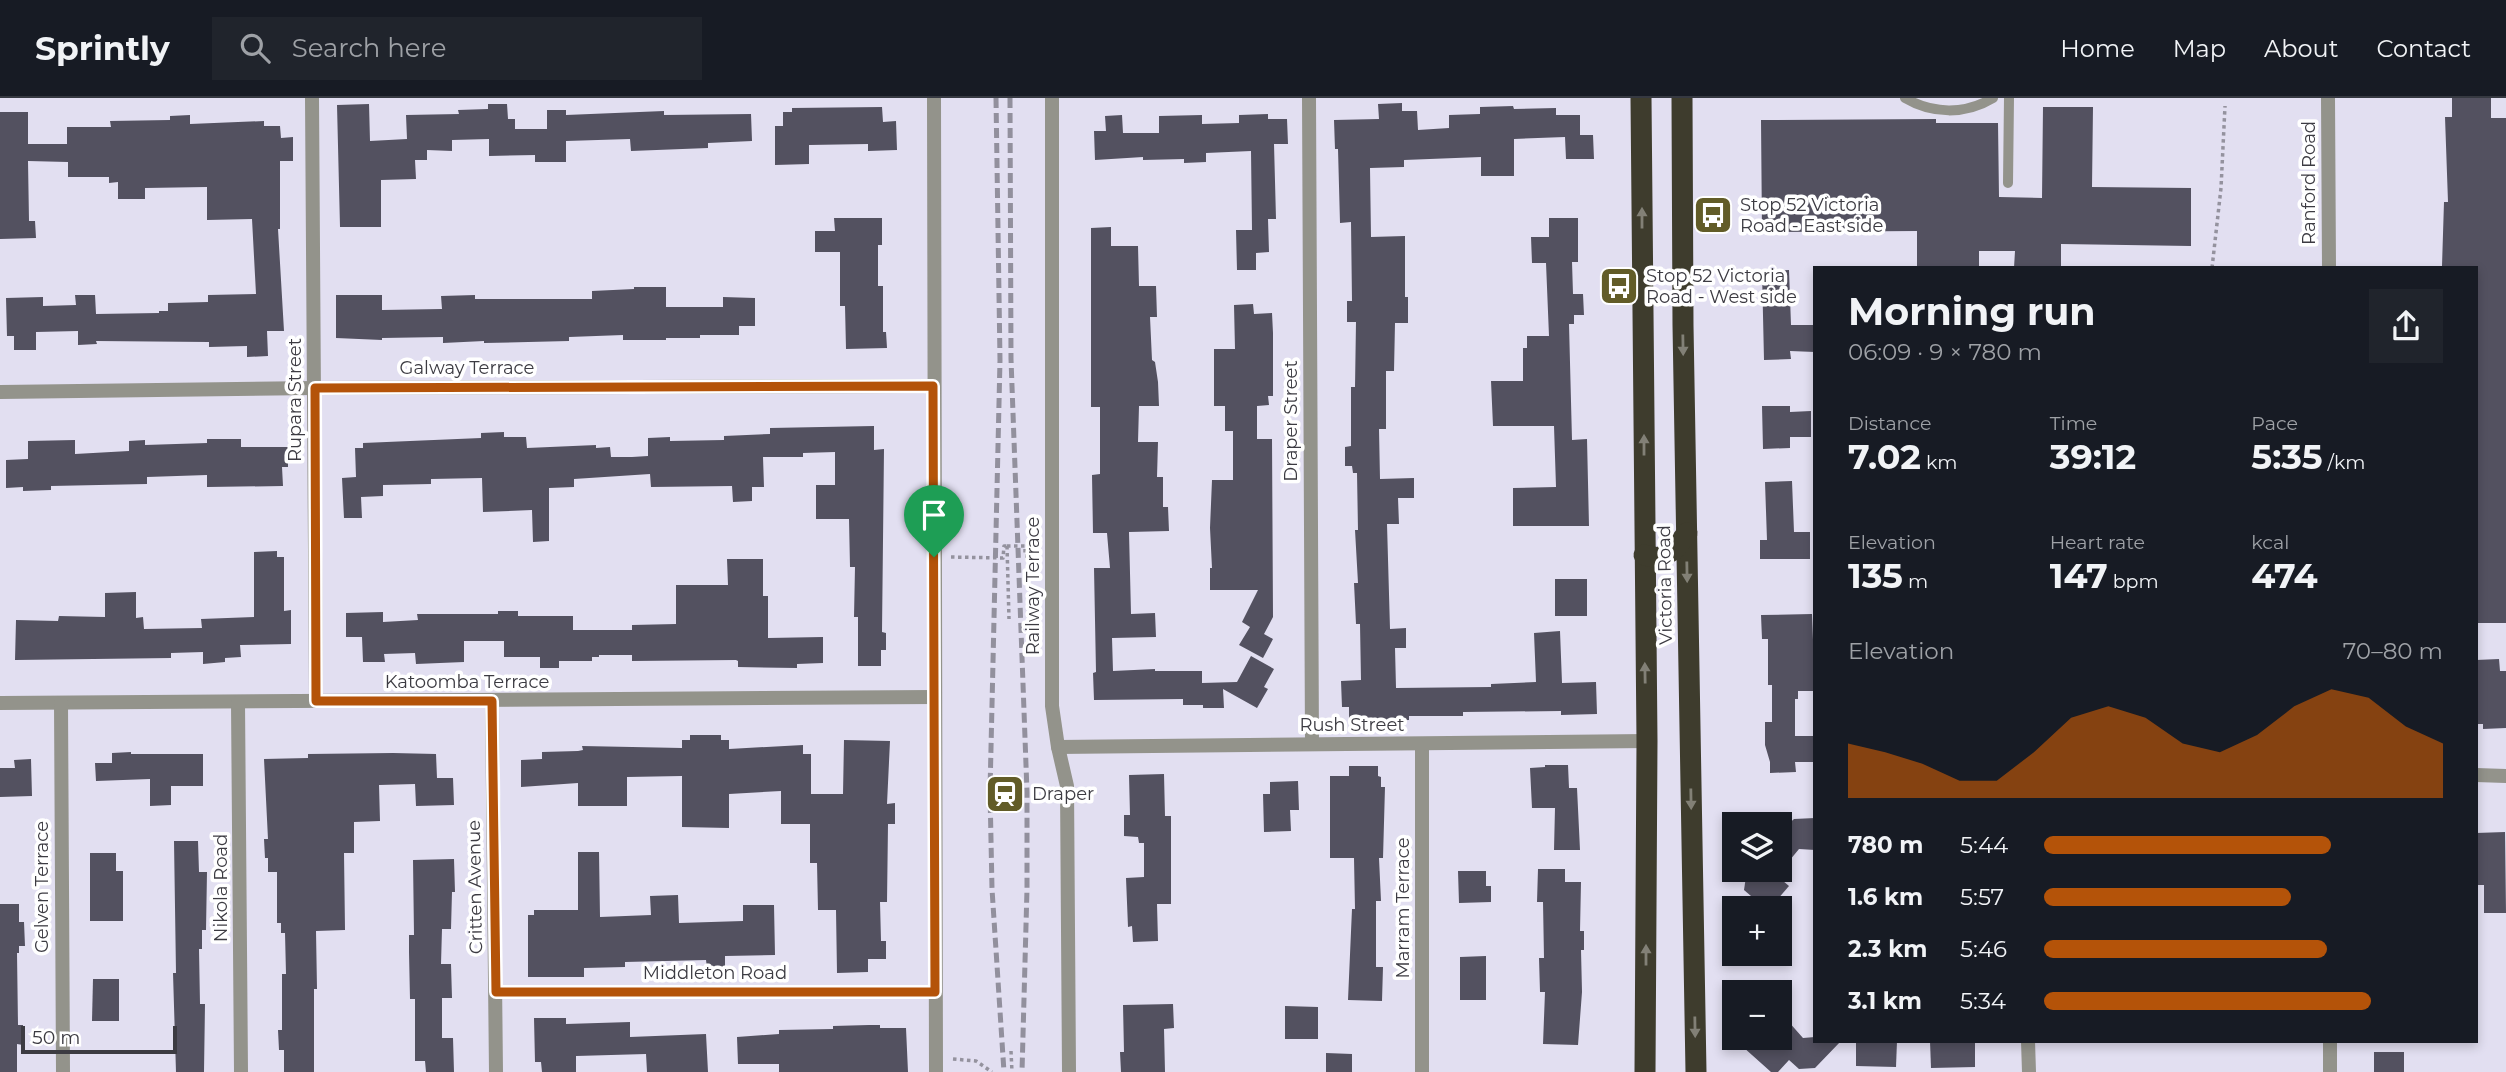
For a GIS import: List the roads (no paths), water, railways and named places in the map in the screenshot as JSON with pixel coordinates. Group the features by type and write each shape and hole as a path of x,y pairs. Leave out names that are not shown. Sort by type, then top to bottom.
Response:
{"highway":[{"name":"Victoria Road","path":"1642,98 1647,741 1646,1072"},
{"name":"Victoria Road","path":"1682,98 1686,533 1696,1072"},
{"path":"1644,555 1659,558 1675,549 1686,533"}],"street":[{"name":"Rupara Street","path":"312,98 316,701"},
{"path":"934,98 936,1065"},
{"name":"Railway Terrace","path":"1052,98 1052,706 1067,786 1069,1072"},
{"name":"Draper Street","path":"1309,98 1312,743"},
{"name":"Ranford Road","path":"2328,98 2329,266"},
{"name":"Galway Terrace","path":"0,392 933,386"},
{"name":"Katoomba Terrace","path":"0,703 934,698"},
{"name":"Critten Avenue","path":"492,701 496,1072"},
{"name":"Gelven Terrace","path":"61,703 63,1072"},
{"name":"Nikola Road","path":"239,703 242,1072"},
{"name":"Rush Street","path":"1058,747 1647,741"},
{"name":"Marram Terrace","path":"1422,744 1422,1072"},
{"path":"2478,775 2506,776"},
{"name":"Middleton Road","path":"496,992 935,992"},
{"path":"2028,1043 2029,1072"},
{"path":"2330,1043 2330,1072"}],"lane":[{"path":"1905,98 1930,110 1966,110 1993,98"},
{"path":"2008,183 2009,98"}],"railway":[{"path":"996,98 1000,360 990,791 992,889 1004,1072"},
{"path":"1010,98 1011,359 1027,792 1022,1072"}],"place":[{"name":"Stop 52 Victoria Road - East side","path":"1713,215"},
{"name":"Stop 52 Victoria Road - West side","path":"1619,286"},
{"name":"Draper","path":"1005,794"}]}
